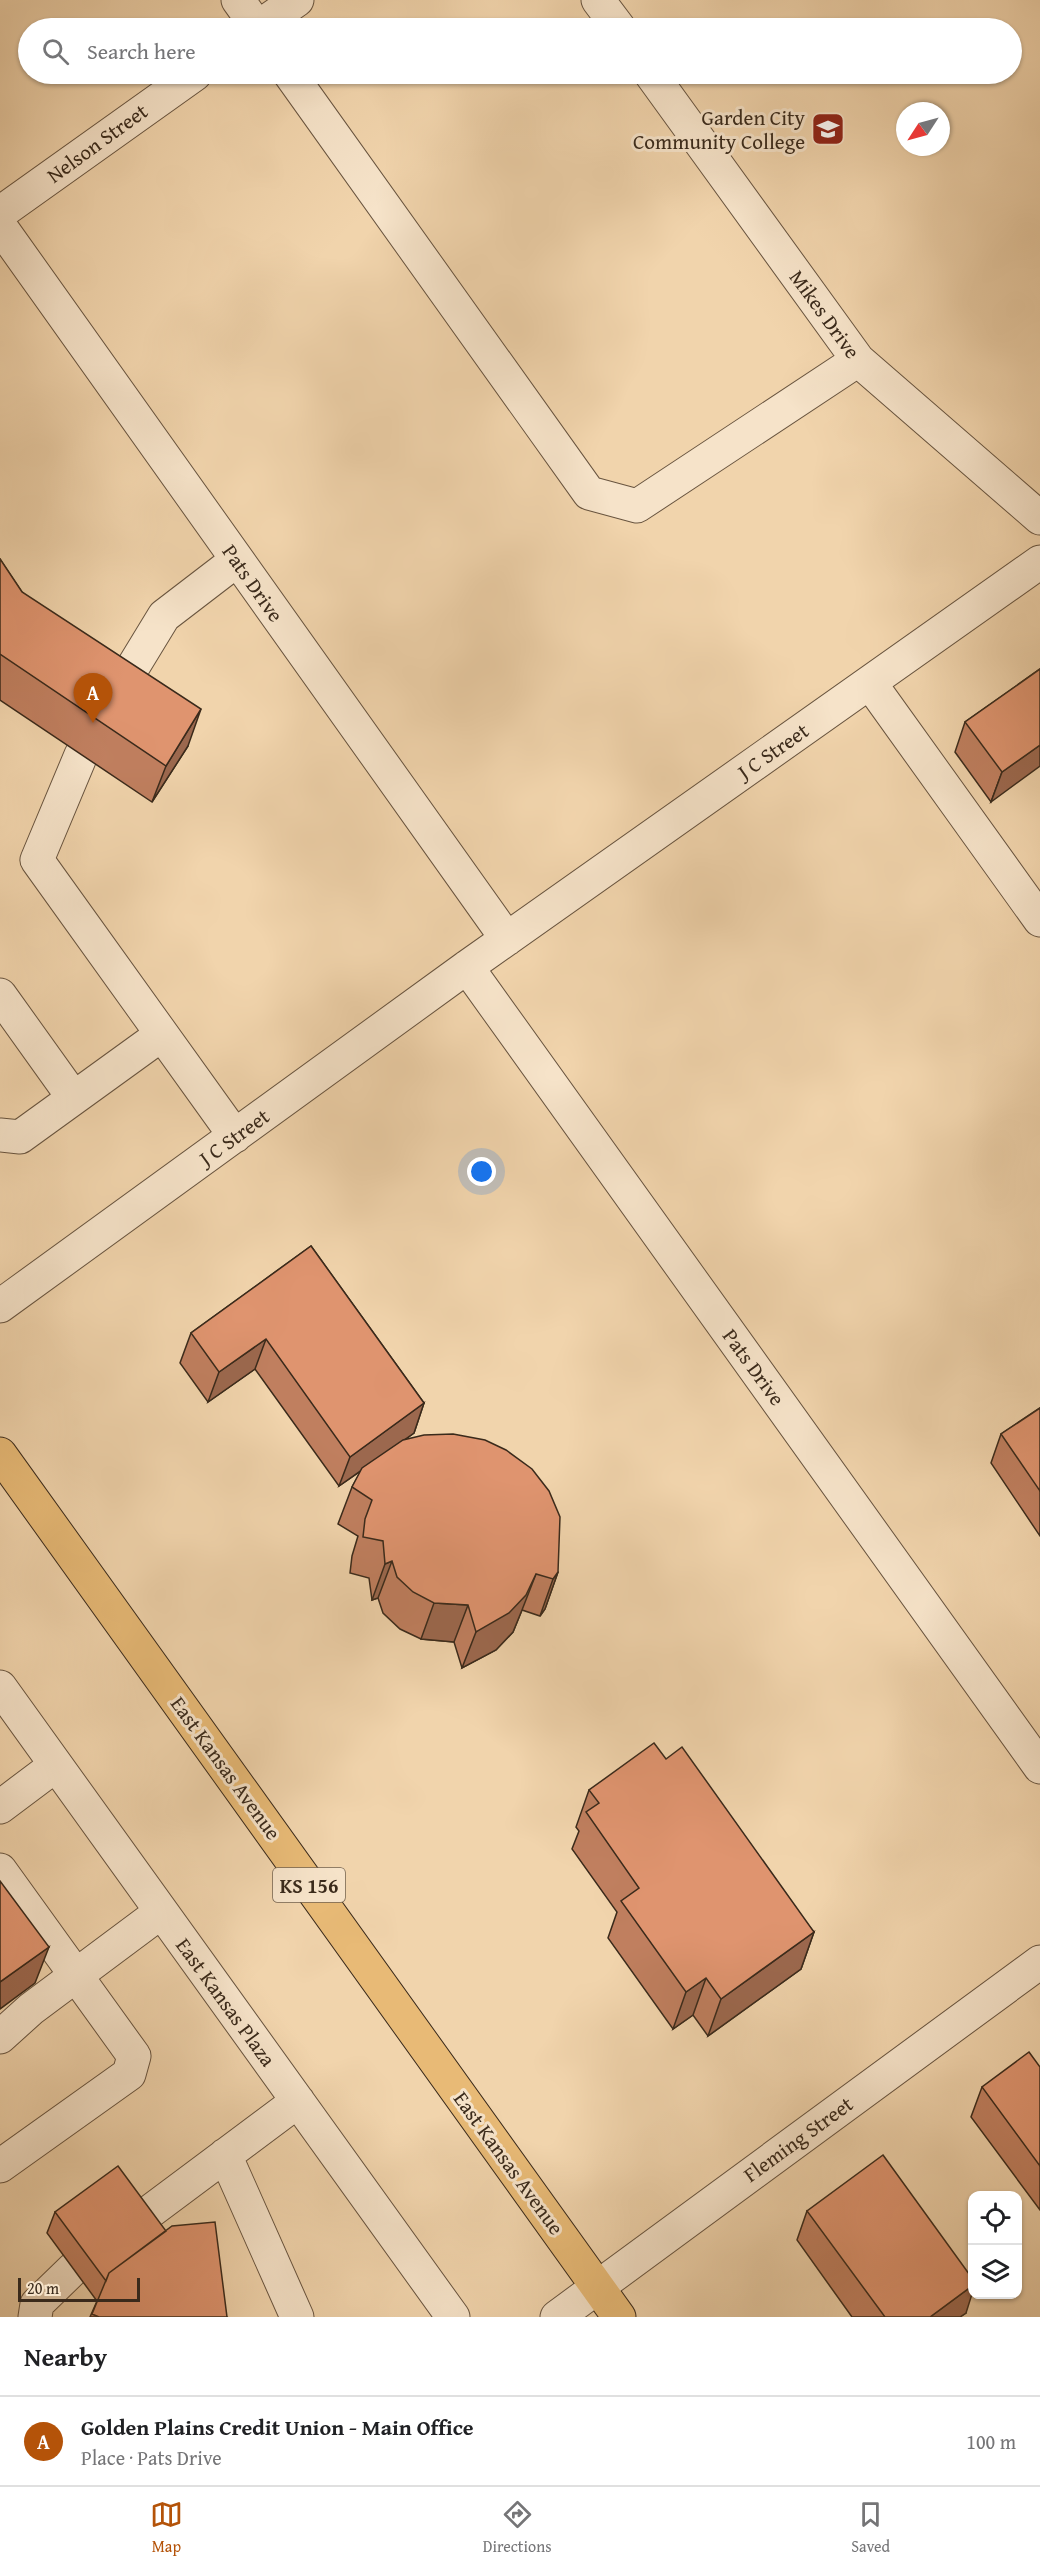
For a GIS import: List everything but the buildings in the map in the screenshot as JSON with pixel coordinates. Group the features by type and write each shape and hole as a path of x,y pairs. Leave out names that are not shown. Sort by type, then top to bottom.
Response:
{"main road":[{"name":"East Kansas Avenue","path":"0,1454 619,2317"}],"street":[{"path":"238,0 251,18"},
{"path":"272,18 297,0"},
{"path":"598,0 612,18"},
{"name":"Nelson Street","path":"0,213 181,84"},
{"path":"297,84 589,493 637,506 858,360"},
{"name":"Mikes Drive","path":"658,84 858,360 1040,518"},
{"name":"Pats Drive","path":"0,226 507,939"},
{"path":"114,698 164,616 237,560"},
{"name":"J C Street","path":"0,1306 467,967 1040,562"},
{"path":"870,683 1040,920"},
{"path":"81,755 37,860 235,1136"},
{"name":"Pats Drive","path":"467,967 1040,1767"},
{"path":"0,995 73,1097"},
{"path":"0,1135 20,1137 161,1035"},
{"name":"East Kansas Plaza","path":"0,1687 453,2317"},
{"path":"0,1807 56,1765"},
{"path":"0,1870 134,2056 129,2074 0,2166"},
{"path":"0,2037 31,2009 161,1912"},
{"name":"Fleming Street","path":"557,2317 1040,1962"},
{"path":"136,2222 298,2101"},
{"path":"225,2155 297,2317"},
{"path":"35,2317 37,2304 73,2269"}],"place":[{"name":"Garden City Community College","path":"828,129"},
{"name":"Golden Plains Credit Union - Main Office","path":"93,723"}]}
